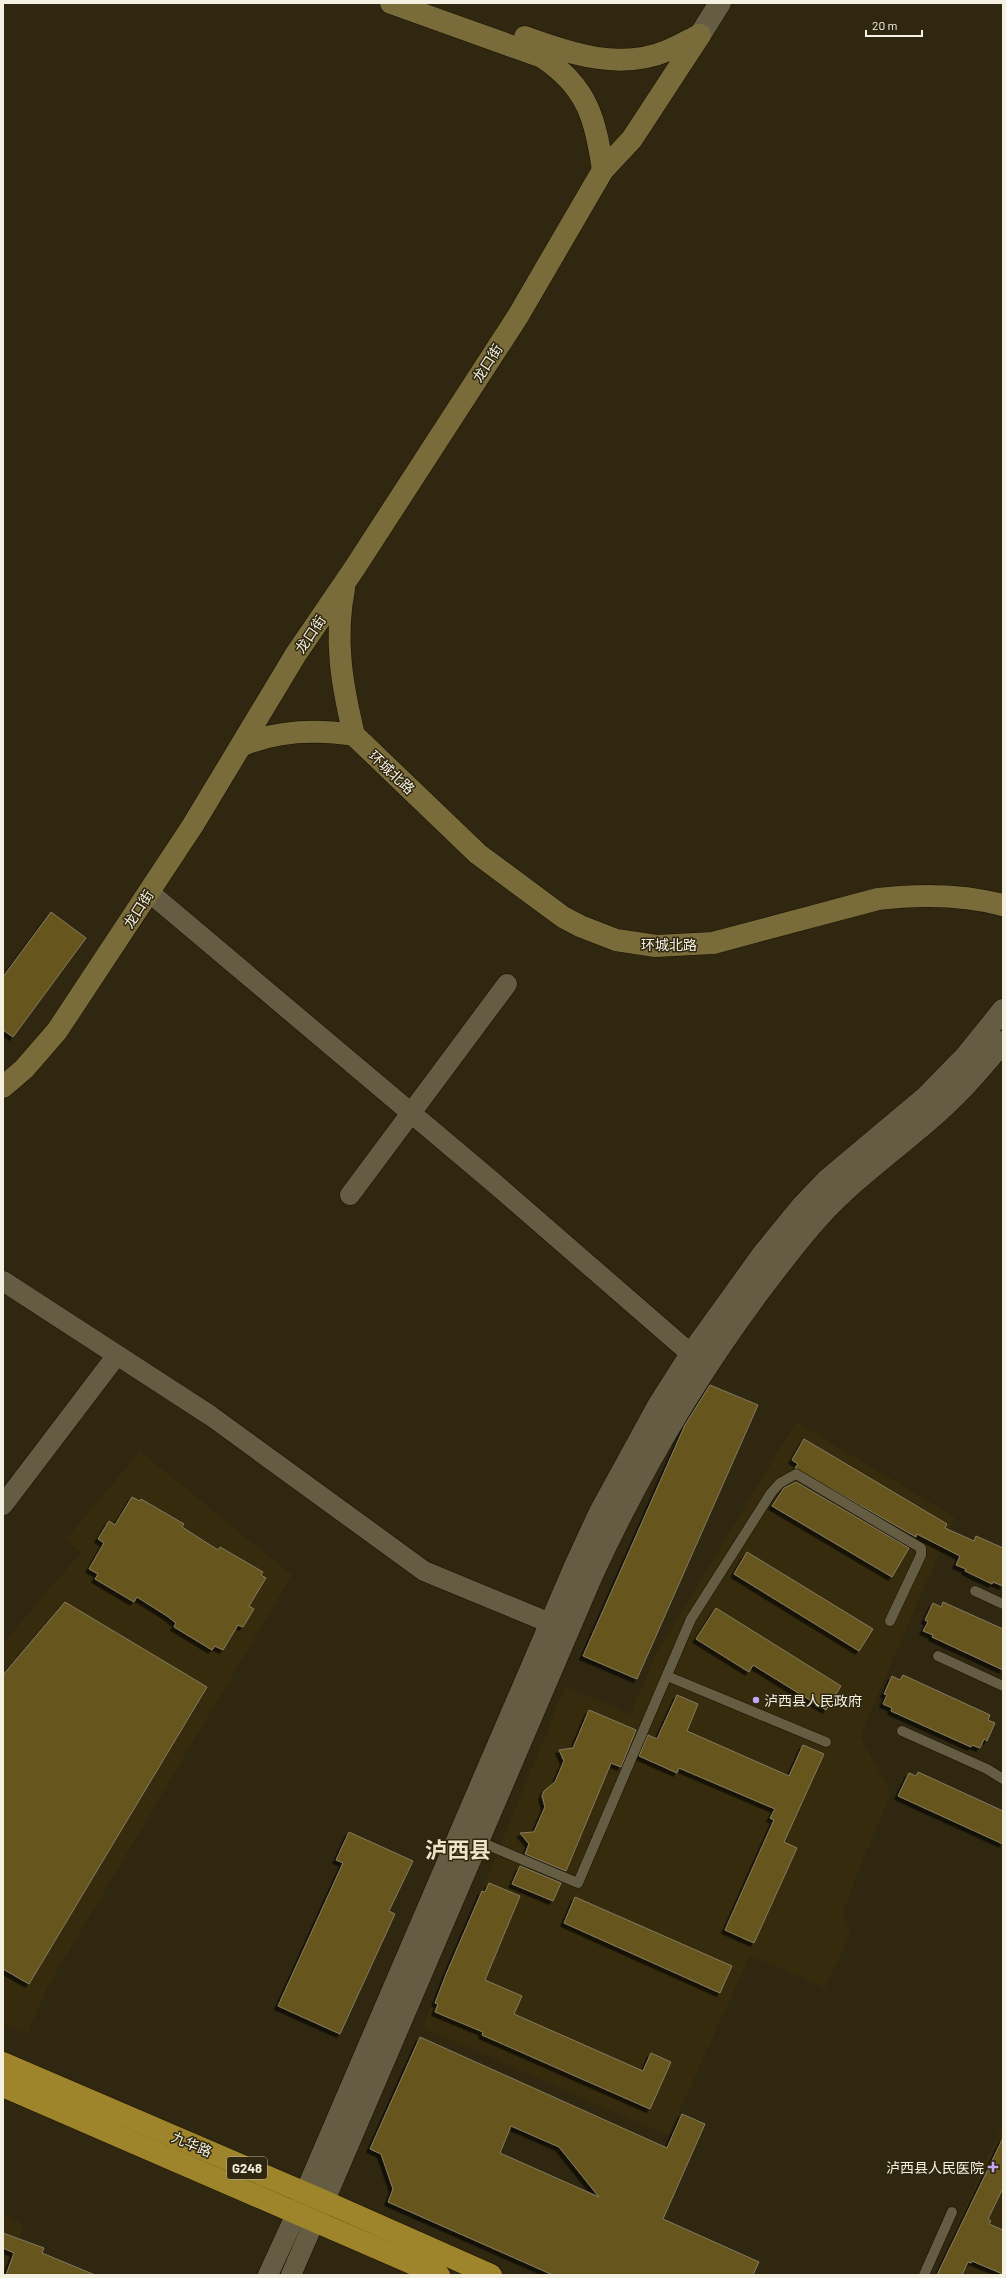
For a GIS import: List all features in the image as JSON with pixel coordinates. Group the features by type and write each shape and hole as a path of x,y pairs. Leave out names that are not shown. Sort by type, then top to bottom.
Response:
{"highway":[{"name":"九华路","path":"3,2063 311,2206 439,2275"},
{"name":"九华路","path":"3,2086 491,2275"}],"main road":[{"path":"391,3 542,57 554,66 576,86 592,115 603,170"},
{"path":"431,3 547,45 596,59 628,59 648,56 668,51 700,34"},
{"name":"龙口街","path":"3,1087 24,1069 57,1031 193,825 296,654 345,582 518,316 603,170 632,139 700,34"},
{"path":"241,746 262,738 296,732 316,731 354,735 342,688 338,646 345,582"},
{"name":"环城北路","path":"354,735 478,854 563,917 597,934 616,940 656,946 713,943 878,899 901,896 948,895 1003,904"}],"street":[{"path":"700,34 720,3"},
{"path":"149,892 411,1113 690,1354"},
{"path":"350,1195 507,984"},
{"path":"291,2275 311,2206 550,1623 600,1512 628,1458 690,1354 754,1266 803,1205 852,1158 926,1096 966,1056 1003,1010"},
{"path":"268,2275 311,2206 478,1841 618,1520 664,1435 707,1365 779,1266 817,1218 864,1172 940,1111 981,1069 1003,1042"},
{"path":"3,1281 211,1416 424,1570 550,1623"},
{"path":"3,1504 117,1355"}],"lane":[{"path":"478,1841 578,1883 691,1619 775,1488 788,1477 796,1474 921,1548 921,1555 890,1621"},
{"path":"975,1591 1003,1604"},
{"path":"938,1656 1003,1686"},
{"path":"667,1676 826,1742"},
{"path":"902,1731 1003,1777"},
{"path":"924,2275 952,2212"}],"shaded area":[{"name":"泸西县人民政府","path":"796,1422 955,1517 860,1736 891,1793 856,1877 843,1913 851,1933 821,1996 824,1987 750,1955 668,2136 422,2027 488,1876 565,1687 631,1714 655,1656"},
{"path":"140,1451 292,1575 47,1988 27,2034 3,2024 3,1643 81,1552 66,1539"},
{"name":"泸西县人民医院","path":"1003,2124 1003,2275 934,2275 963,2211"},
{"path":"3,2215 24,2224 3,2274"}],"building":[{"path":"51,912 86,938 13,1037 3,1030 3,977"},
{"path":"710,1385 758,1405 637,1679 583,1656 685,1425"},
{"path":"804,1439 947,1524 945,1528 974,1541 976,1536 1003,1548 1003,1586 993,1582 992,1584 965,1571 966,1569 956,1565 960,1556 917,1534 916,1537 795,1468 798,1464 792,1460"},
{"path":"796,1482 909,1548 892,1577 772,1506 784,1488"},
{"path":"132,1497 140,1501 141,1499 184,1524 182,1527 218,1550 220,1547 263,1572 261,1575 266,1578 249,1606 254,1609 243,1627 238,1625 223,1650 215,1646 212,1650 174,1627 176,1623 137,1597 134,1602 95,1579 98,1574 89,1569 104,1543 98,1539 109,1521 115,1525"},
{"path":"747,1552 873,1629 859,1651 734,1574"},
{"path":"65,1602 207,1687 29,1984 3,1969 3,1675"},
{"path":"943,1602 1003,1629 1003,1670 932,1637 933,1635 923,1631 928,1622 925,1620 933,1603 941,1607"},
{"path":"716,1608 841,1686 826,1710 753,1665 749,1672 696,1639"},
{"path":"903,1675 990,1715 988,1720 995,1723 987,1741 984,1739 980,1748 972,1745 971,1747 891,1711 892,1708 883,1704 887,1695 884,1694 892,1676 900,1680"},
{"path":"677,1695 698,1704 687,1731 789,1776 803,1745 824,1754 784,1842 797,1848 754,1943 725,1930 774,1820 770,1818 775,1809 679,1768 677,1773 639,1756 648,1735 657,1739"},
{"path":"589,1710 636,1730 621,1767 611,1763 566,1871 525,1854 529,1844 520,1833 534,1832 545,1807 542,1796 544,1791 555,1782 564,1761 559,1750 573,1748"},
{"path":"918,1772 1003,1811 1003,1844 898,1796 909,1773 916,1776"},
{"path":"349,1832 413,1861 389,1911 395,1914 340,2034 278,2006 343,1863 336,1860"},
{"path":"520,1866 561,1883 553,1901 512,1884"},
{"path":"489,1883 520,1896 485,1980 522,1996 514,2014 643,2071 651,2053 671,2062 650,2109 482,2035 483,2032 435,2012 438,2004 435,2003 447,1972 482,1891 485,1892"},
{"path":"575,1897 732,1966 720,1993 564,1923"},
{"path":"420,2037 667,2148 682,2114 705,2124 663,2219 759,2262 753,2275 553,2275 388,2202 393,2189 381,2154 370,2149","holes":["511,2126 559,2147 599,2197 500,2153"]},
{"name":"泸西县人民医院","path":"1003,2138 1003,2188 988,2219 991,2221 989,2224 1003,2230 1003,2274 972,2261 971,2263 968,2262 962,2275 937,2275"},
{"path":"3,2233 44,2248 42,2253 95,2275 6,2275 14,2253 3,2248"}],"place":[{"name":"泸西县人民政府","path":"756,1700"},
{"name":"泸西县人民医院","path":"993,2167"}],"district":[{"name":"泸西县","path":"458,1849"}]}
